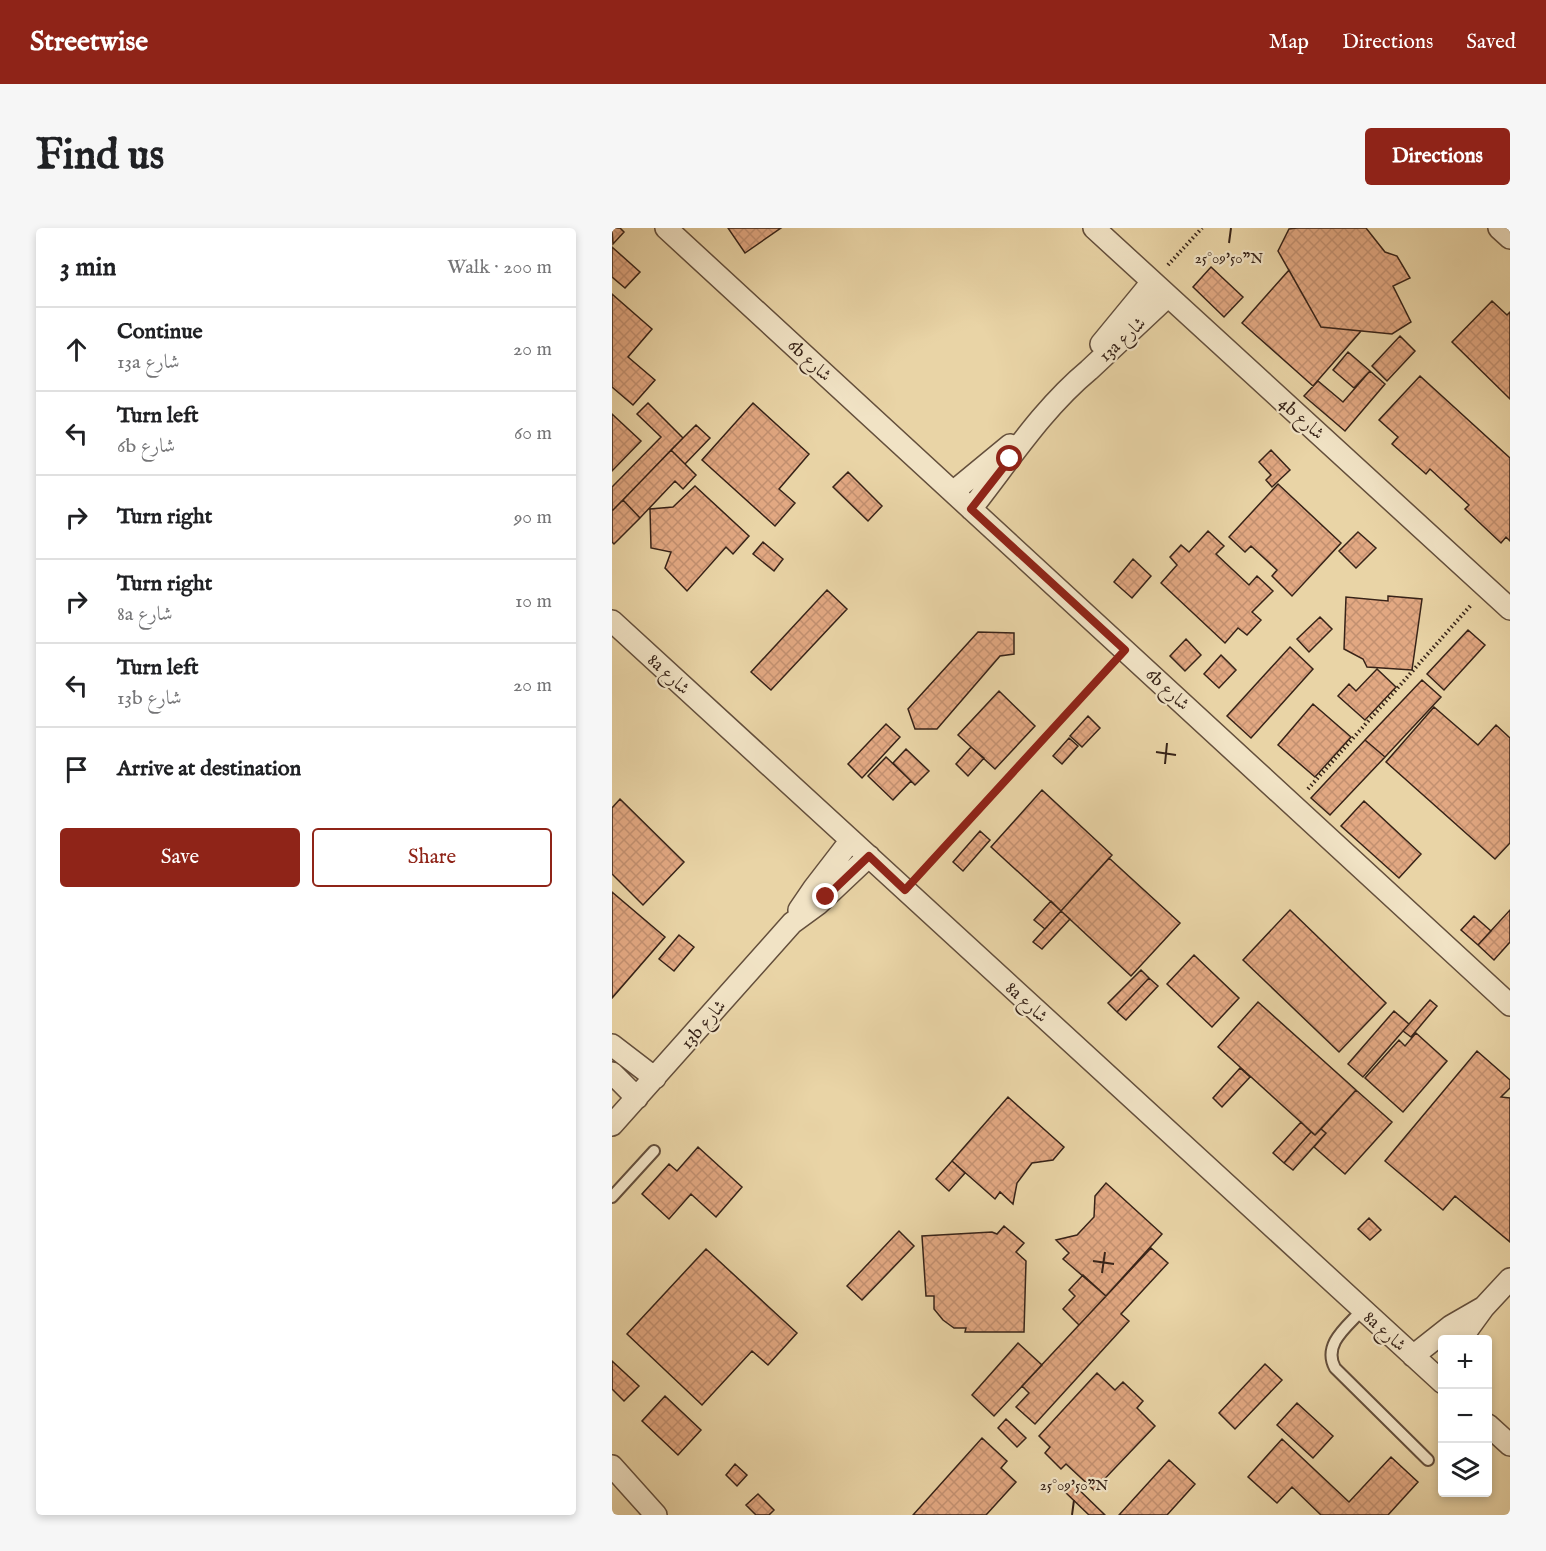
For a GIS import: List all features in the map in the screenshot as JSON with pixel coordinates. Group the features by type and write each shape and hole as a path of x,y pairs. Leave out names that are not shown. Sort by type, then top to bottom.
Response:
{"street":[{"name":"6b شارع","path":"666,228 1510,1005"},
{"name":"4b شارع","path":"1094,228 1510,609"},
{"path":"1499,228 1510,238"},
{"name":"13a شارع","path":"971,509 1026,435 1075,381 1089,370 1160,289"},
{"name":"13a شارع","path":"953,492 996,456 1026,435"},
{"name":"8a شارع","path":"612,621 1362,1310 1413,1356 1438,1372"},
{"name":"13b شارع","path":"612,1125 794,922 814,888 850,840"},
{"name":"13b شارع","path":"794,922 818,904 869,856"},
{"path":"612,1045 655,1078"},
{"path":"612,1073 637,1098"},
{"path":"1464,1335 1484,1307 1510,1279"},
{"path":"1413,1356 1451,1326 1484,1307"},
{"path":"1492,1429 1510,1445"},
{"path":"612,1466 656,1515"}],"lane":[{"path":"612,1197 654,1151"},
{"path":"1362,1310 1335,1341 1330,1354 1332,1362 1335,1368 1428,1460"}],"path":[{"path":"1160,289 1202,228"},
{"path":"1294,805 1487,588"},
{"path":"905,890 1125,650"}],"building":[{"path":"612,228 620,228 624,232 613,244"},
{"path":"728,228 781,228 745,253"},
{"path":"1366,228 1385,252 1397,256 1410,278 1393,286 1411,322 1392,334 1321,327 1278,251 1289,229"},
{"path":"612,247 640,272 625,288 612,277"},
{"path":"1211,267 1243,297 1224,317 1193,287"},
{"path":"1289,270 1321,327 1361,331 1313,386 1242,323"},
{"path":"612,294 652,329 628,357 655,380 633,405 612,387"},
{"path":"1492,301 1507,315 1510,312 1510,399 1452,342"},
{"path":"1400,336 1415,351 1387,381 1372,366"},
{"path":"1348,352 1370,371 1354,388 1333,370"},
{"path":"1370,371 1385,384 1345,431 1304,396 1318,381 1343,402"},
{"path":"1420,376 1510,458 1510,541 1506,537 1501,543 1465,509 1469,505 1430,469 1426,474 1392,444 1398,437 1379,420"},
{"path":"648,403 683,438 612,511 612,487 661,437 637,414"},
{"path":"753,403 809,454 779,489 795,503 775,526 702,460"},
{"path":"612,414 641,441 612,471"},
{"path":"696,425 710,438 685,464 671,450"},
{"path":"671,450 696,475 683,489 675,481 640,518 623,500"},
{"path":"1271,450 1290,470 1272,487 1266,480 1271,475 1259,462"},
{"path":"848,472 882,506 868,521 833,487"},
{"path":"1278,484 1341,543 1292,596 1272,576 1277,570 1251,546 1245,552 1229,537"},
{"path":"695,486 749,536 733,554 726,547 687,591 665,568 671,552 651,548 650,509 673,507"},
{"path":"623,500 640,518 614,544 612,542 612,511"},
{"path":"1208,531 1224,546 1216,554 1249,585 1257,576 1273,591 1252,612 1261,620 1247,635 1238,628 1225,643 1161,583 1177,565 1170,557 1181,545 1189,552"},
{"path":"1358,532 1376,548 1356,568 1339,551"},
{"path":"763,542 783,559 774,571 753,554"},
{"path":"1133,559 1151,576 1132,598 1114,582"},
{"path":"827,590 847,609 771,690 751,672"},
{"path":"1388,596 1422,599 1412,670 1367,667 1363,659 1344,649 1346,597 1388,601"},
{"path":"1320,617 1332,629 1309,652 1297,639"},
{"path":"1468,630 1485,645 1444,690 1427,674"},
{"path":"978,632 1014,633 1014,654 1000,656 937,729 915,729 908,709"},
{"path":"1186,639 1201,655 1185,671 1170,656"},
{"path":"1290,647 1313,669 1251,738 1227,716"},
{"path":"1221,655 1236,670 1219,688 1204,674"},
{"path":"1377,669 1396,687 1365,720 1338,696 1349,684 1356,691"},
{"path":"1422,680 1441,697 1385,757 1365,740"},
{"path":"999,691 1035,726 995,769 958,735"},
{"path":"1313,704 1351,737 1315,777 1278,745"},
{"path":"1434,707 1478,745 1496,725 1510,738 1510,843 1495,859 1386,762"},
{"path":"1088,716 1100,728 1082,747 1070,736"},
{"path":"886,724 900,737 862,778 848,764"},
{"path":"1069,738 1078,746 1062,764 1053,756"},
{"path":"1365,740 1385,757 1330,815 1311,798"},
{"path":"971,747 984,758 968,776 956,764"},
{"path":"906,749 929,771 915,785 893,763"},
{"path":"886,757 911,781 893,800 868,776"},
{"path":"1042,790 1112,855 1061,911 991,847"},
{"path":"620,799 684,862 643,905 612,874 612,808"},
{"path":"1364,801 1421,854 1399,878 1341,826"},
{"path":"980,831 990,840 963,871 953,862"},
{"path":"1109,858 1180,923 1131,976 1061,911"},
{"path":"612,892 665,937 612,998"},
{"path":"1051,901 1061,911 1045,929 1034,920"},
{"path":"1290,910 1386,1003 1339,1052 1243,960"},
{"path":"1510,910 1510,942 1494,960 1478,945"},
{"path":"1061,911 1070,919 1042,949 1033,942"},
{"path":"1474,916 1491,931 1478,945 1461,930"},
{"path":"679,935 694,947 674,971 659,959"},
{"path":"1194,955 1239,998 1212,1027 1167,984"},
{"path":"1141,970 1149,978 1117,1012 1108,1003"},
{"path":"1149,978 1158,986 1126,1020 1117,1012"},
{"path":"1430,1000 1437,1006 1411,1037 1403,1031"},
{"path":"1258,1002 1356,1090 1315,1135 1218,1047"},
{"path":"1394,1011 1409,1024 1363,1077 1348,1064"},
{"path":"1416,1033 1447,1061 1403,1112 1365,1078 1399,1040 1405,1046"},
{"path":"1477,1051 1510,1080 1510,1088 1501,1097 1510,1098 1510,1242 1455,1196 1443,1210 1385,1161"},
{"path":"1240,1068 1250,1077 1222,1107 1213,1098"},
{"path":"1356,1090 1392,1122 1345,1174 1314,1147 1326,1133 1321,1129"},
{"path":"1008,1097 1064,1147 1053,1160 1032,1163 1017,1183 1013,1204 1000,1192 995,1199 952,1161"},
{"path":"1301,1122 1311,1132 1284,1163 1273,1153"},
{"path":"1321,1129 1326,1133 1293,1170 1284,1163 1311,1132 1315,1135"},
{"path":"698,1147 742,1187 716,1217 691,1194 669,1219 642,1194 669,1164 677,1171"},
{"path":"952,1161 965,1173 949,1191 936,1179"},
{"path":"1106,1183 1162,1234 1106,1296 1063,1259 1069,1253 1056,1240 1077,1235 1094,1217 1095,1196"},
{"path":"1369,1218 1381,1230 1370,1240 1358,1229"},
{"path":"1004,1226 1024,1243 1016,1252 1026,1261 1024,1332 965,1332 966,1328 954,1328 934,1309 934,1296 926,1296 922,1236 992,1232 997,1234"},
{"path":"899,1231 914,1246 862,1300 847,1286"},
{"path":"1151,1248 1168,1263 1121,1314 1129,1321 1035,1424 1016,1407 1029,1393 1022,1386"},
{"path":"706,1249 797,1333 768,1365 752,1351 702,1405 627,1334"},
{"path":"1083,1275 1106,1296 1079,1325 1063,1309 1075,1296 1069,1290"},
{"path":"1018,1343 1042,1365 994,1416 972,1395"},
{"path":"612,1361 639,1386 624,1401 612,1389"},
{"path":"1265,1364 1282,1380 1235,1429 1219,1413"},
{"path":"1097,1373 1115,1390 1123,1382 1143,1401 1137,1408 1155,1426 1094,1490 1066,1464 1061,1469 1045,1453 1050,1447 1039,1436"},
{"path":"665,1396 701,1430 678,1455 642,1421"},
{"path":"1297,1403 1333,1436 1313,1458 1277,1425"},
{"path":"1006,1419 1026,1438 1017,1447 998,1428"},
{"path":"982,1438 1007,1461 1001,1468 1016,1482 986,1515 913,1515"},
{"path":"1282,1439 1349,1502 1391,1457 1418,1482 1388,1515 1321,1515 1292,1487 1277,1503 1248,1477"},
{"path":"1169,1460 1195,1484 1167,1515 1119,1515"},
{"path":"735,1464 747,1475 737,1486 726,1475"},
{"path":"1072,1483 1105,1515 1089,1515 1064,1491"},
{"path":"758,1494 774,1510 769,1515 756,1515 746,1505"}],"route":[{"path":"826,897 869,856 905,890 1125,650 971,509 1010,459"}]}
